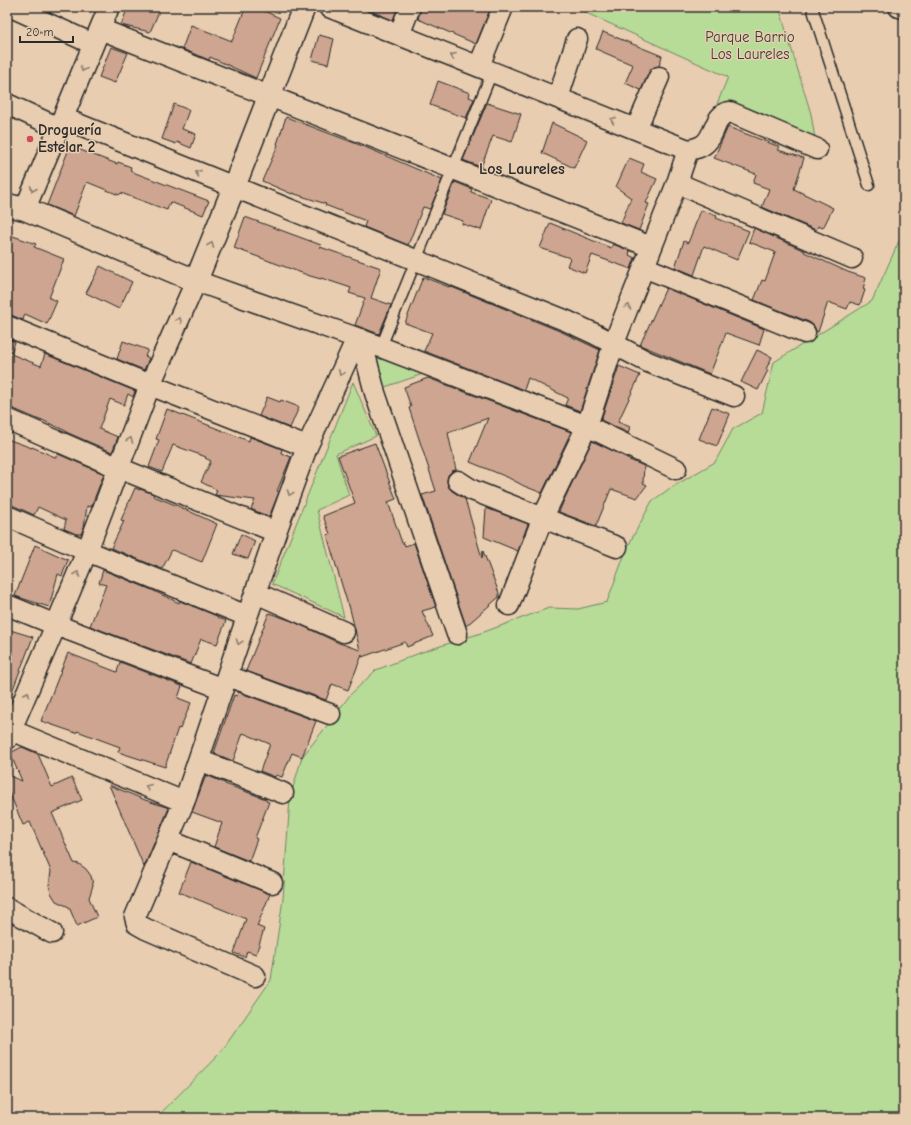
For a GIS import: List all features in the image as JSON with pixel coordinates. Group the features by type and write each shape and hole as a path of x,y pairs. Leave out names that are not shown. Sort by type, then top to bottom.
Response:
{"street":[{"path":"11,7 269,97 651,247"},
{"path":"109,7 61,123 16,207 196,281 359,338 587,426 676,469"},
{"path":"184,802 11,722 56,625 87,551 150,385 196,281 234,188 304,7"},
{"path":"329,7 688,150 703,145 710,138 720,116 725,112 730,112 817,149"},
{"path":"399,35 410,7"},
{"path":"485,69 503,7"},
{"path":"899,7 904,8"},
{"path":"558,98 577,39"},
{"path":"636,129 659,76"},
{"path":"7,104 234,188 416,260 567,321 648,362 734,396"},
{"path":"509,605 543,517 587,426 614,344 677,183 688,150"},
{"path":"677,183 852,258"},
{"path":"644,267 805,333"},
{"path":"7,326 150,385 307,447"},
{"path":"255,976 137,924 135,917 184,802 276,532 307,447 359,338"},
{"path":"359,338 375,393 457,634"},
{"path":"7,419 119,468 276,532"},
{"path":"458,481 472,490 617,547"},
{"path":"7,516 87,551 247,616"},
{"path":"256,593 344,632"},
{"path":"7,605 56,625 225,683 330,714"},
{"path":"199,760 283,793"},
{"path":"168,840 272,883"},
{"path":"7,908 52,933"}],"lane":[{"path":"812,7 869,185"},
{"path":"381,347 453,168 485,69"}],"green space":[{"name":"Parque Barrio Los Laureles","path":"573,7 779,7 811,114 816,145 717,104 728,77"},
{"path":"904,230 904,1118 156,1118 221,1052 271,980 283,899 290,798 302,757 350,695 376,670 422,652 484,632 549,608 578,609 607,602 627,548 652,501 669,489 715,462 733,429 762,413 774,362 872,301"},
{"path":"368,349 426,373 385,387"},
{"path":"353,382 376,436 336,454 349,495 317,510 344,617 272,584"}],"building":[{"path":"128,7 161,7 150,32 121,25"},
{"path":"246,7 255,7 280,18 256,78 210,57 209,60 182,49 191,25 232,41"},
{"path":"375,7 398,7 393,20 373,12"},
{"path":"421,7 491,7 476,44 418,19"},
{"path":"603,32 662,56 659,66 653,68 649,72 641,90 625,83 633,65 596,49"},
{"path":"319,35 334,39 328,64 312,60"},
{"path":"111,47 128,53 115,83 99,77"},
{"path":"438,81 470,93 469,97 474,99 466,118 430,105"},
{"path":"487,103 521,114 512,142 493,136 481,167 463,160"},
{"path":"174,104 189,110 182,129 196,134 191,148 177,142 176,144 162,139"},
{"path":"286,117 365,147 442,180 430,209 423,207 408,245 364,227 366,221 325,205 326,204 292,194 262,181 278,145 277,144"},
{"path":"552,123 587,140 574,168 542,153"},
{"path":"728,127 780,147 778,150 804,158 794,189 833,208 823,228 818,226 816,230 762,207 769,189 753,183 756,174 714,158"},
{"path":"70,146 117,164 118,162 131,167 130,171 209,201 203,215 170,202 167,210 121,193 119,195 87,182 74,216 47,205"},
{"path":"629,158 644,164 641,172 657,179 646,203 649,204 639,230 621,223 631,198 616,187"},
{"path":"455,182 472,189 471,192 491,199 481,230 462,224 463,221 442,214"},
{"path":"701,210 717,216 716,218 749,231 737,260 704,246 694,275 675,267 684,241 688,243"},
{"path":"245,217 321,245 320,247 381,268 371,298 391,305 379,334 355,325 365,298 349,293 351,288 310,276 234,248"},
{"path":"550,223 611,248 613,244 630,251 629,255 635,258 631,269 592,255 585,273 567,266 570,258 540,248"},
{"path":"754,228 848,272 866,278 863,289 865,290 860,305 850,302 847,309 828,302 818,332 809,322 754,300 762,280 765,281 775,252 749,242"},
{"path":"7,234 36,244 34,247 64,259 49,298 57,301 47,324 25,314 23,320 7,315"},
{"path":"100,266 132,282 119,309 86,293"},
{"path":"423,277 562,332 600,350 580,411 565,405 568,398 528,378 524,390 424,351 432,333 405,323"},
{"path":"666,288 764,329 759,345 726,333 710,374 640,345"},
{"path":"7,338 15,342 11,354 41,366 45,354 135,391 133,397 128,394 124,405 110,399 99,429 118,437 112,452 42,420 7,406"},
{"path":"123,341 148,350 145,356 149,358 144,370 117,359"},
{"path":"757,350 772,357 766,369 768,370 758,390 741,382"},
{"path":"619,366 640,375 618,422 630,427 628,433 601,420"},
{"path":"428,378 571,432 542,493 470,462 488,418 448,433 456,470 452,471 448,475 448,486 452,491 465,499 482,558 483,551 499,593 499,597 466,626 422,495 436,491 409,408 411,407 404,387"},
{"path":"267,397 280,402 281,400 299,407 290,428 259,416"},
{"path":"712,407 730,414 717,446 699,439"},
{"path":"167,409 249,441 250,437 282,449 281,453 291,457 277,491 279,492 269,517 251,509 255,500 215,495 217,490 201,482 211,461 205,458 206,457 173,445 162,472 149,467 159,440 156,439"},
{"path":"7,439 32,447 55,457 57,457 58,454 104,474 91,507 87,506 84,527 81,534 76,534 64,529 66,520 38,507 34,515 12,505 7,505"},
{"path":"592,441 644,466 643,483 647,485 637,498 611,489 596,526 559,512"},
{"path":"375,443 396,499 388,502 402,543 404,543 405,546 414,543 436,607 422,611 433,636 407,647 405,642 362,657 362,655 348,690 332,684 326,700 246,671 269,613 292,621 339,643 360,650 349,605 327,535 330,534 323,516 355,503 338,456"},
{"path":"135,488 154,494 153,496 217,524 202,562 172,550 162,569 111,548 124,521 121,520"},
{"path":"486,508 528,524 518,551 484,537"},
{"path":"241,534 255,541 248,559 233,554"},
{"path":"35,545 68,560 62,576 58,574 49,607 15,596"},
{"path":"103,570 179,603 180,601 226,621 217,644 201,639 191,664 90,626 106,585 99,583"},
{"path":"7,629 33,637 8,702 7,702"},
{"path":"68,653 117,672 120,662 182,686 178,698 191,703 180,729 178,728 165,767 118,752 120,747 77,731 76,733 41,721"},
{"path":"238,692 316,721 302,757 292,753 282,777 276,775 275,777 260,771 270,744 243,733 233,761 214,753 234,695 237,696"},
{"path":"22,747 38,754 52,787 72,778 82,800 52,813 74,863 79,864 86,869 91,876 93,885 89,898 97,917 77,926 69,907 56,901 51,893 49,885 51,871 30,822 23,825 7,787 7,775 22,781 10,753"},
{"path":"206,775 225,784 266,799 266,801 269,802 255,838 257,839 249,861 214,847 222,823 192,812"},
{"path":"109,785 169,808 144,867"},
{"path":"191,862 270,894 257,926 264,929 256,954 247,951 245,957 234,953 246,919 179,892"}],"place":[{"name":"Droguería Estelar 2","path":"30,139"}],"district":[{"name":"Los Laureles","path":"522,169"}]}
